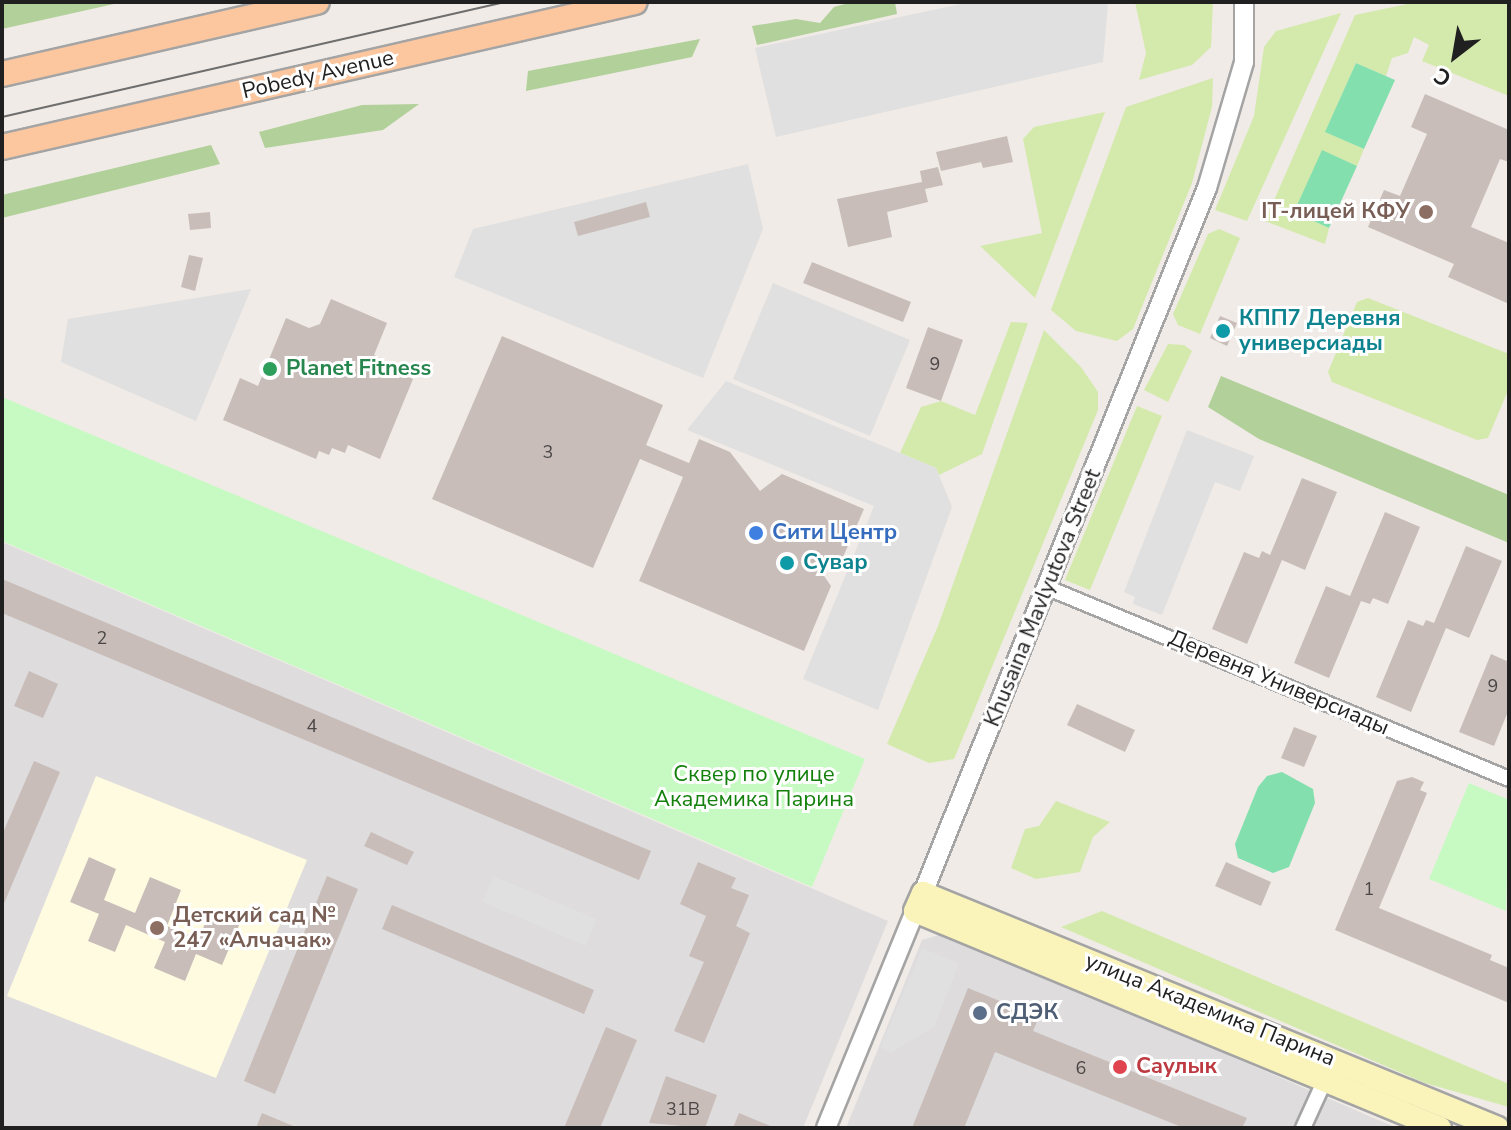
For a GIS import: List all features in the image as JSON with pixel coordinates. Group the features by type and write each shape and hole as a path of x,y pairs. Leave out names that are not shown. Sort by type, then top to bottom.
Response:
{"main road":[{"path":"2,74 317,2"},
{"name":"Pobedy Avenue","path":"2,147 635,2"},
{"name":"улица Академика Парина","path":"919,902 1332,1060 1498,1128"},
{"name":"улица Академика Парина","path":"919,902 1324,1082 1440,1128"},
{"path":"1324,1082 1332,1060"}],"street":[{"name":"Khusaina Mavlyutova Street","path":"826,1128 1048,588 1229,126 1244,62 1244,2"},
{"name":"Деревня Универсиады","path":"1048,588 1509,779"},
{"path":"1303,1128 1324,1082"}],"shaded area":[{"path":"970,2 1108,2 1103,62 776,137 755,48"},
{"path":"748,164 763,229 703,378 454,277 473,229"},
{"path":"773,283 910,340 870,436 733,379"},
{"path":"251,289 196,421 61,362 68,319"},
{"path":"726,381 936,468 952,507 878,710 803,679 874,506 687,430"},
{"path":"1187,430 1254,456 1240,491 1215,482 1162,615 1133,604 1135,597 1124,592"},
{"path":"2,542 888,921 803,1128 2,1128"},
{"name":"Детский сад № 247 «Алчачак»","path":"96,776 307,860 216,1078 7,996"},
{"path":"493,876 597,919 586,946 482,902"},
{"path":"945,933 1397,1128 846,1128 922,940"},
{"path":"922,948 959,963 935,1026 891,1053 880,1048"}],"green space":[{"path":"2,2 123,2 2,29"},
{"path":"852,2 895,2 897,14 757,45 752,26 796,19 820,23 834,7"},
{"path":"1135,2 1213,2 1211,47 1192,65 1139,80 1146,53"},
{"path":"1417,2 1509,2 1509,96 1422,61 1429,45 1414,37 1408,53 1392,58 1386,76 1356,63 1326,132 1364,149 1357,166 1322,151 1295,212 1329,228 1325,244 1265,221 1355,15"},
{"path":"1341,13 1247,221 1215,210 1254,116 1264,47 1276,31"},
{"path":"700,39 692,57 526,91 528,71"},
{"path":"1356,63 1395,80 1364,149 1325,132"},
{"path":"1213,78 1212,107 1192,183 1133,329 1117,341 1076,331 1051,310 1126,107"},
{"path":"419,104 383,130 265,148 259,132 362,105"},
{"path":"1105,112 1035,298 980,246 1042,233 1023,139 1034,127"},
{"path":"211,145 220,164 2,218 2,195"},
{"path":"1322,150 1357,166 1329,228 1294,212"},
{"path":"1219,229 1240,238 1200,334 1178,325 1173,314 1208,234"},
{"path":"1368,298 1509,354 1509,388 1488,438 1477,440 1332,382 1328,372 1357,302"},
{"path":"1011,322 1028,323 982,454 939,475 936,468 900,453 921,407 941,401 975,415"},
{"path":"1044,330 1081,367 1098,392 1098,410 954,759 929,763 887,744 938,626"},
{"path":"1168,344 1184,345 1192,351 1168,402 1144,390"},
{"path":"1221,376 1509,495 1509,543 1259,439 1208,407"},
{"name":"Сквер по улице Академика Парина","path":"2,397 865,759 812,887 2,541"},
{"path":"1137,406 1162,416 1090,590 1065,580"},
{"path":"1282,772 1313,789 1315,803 1289,867 1273,873 1238,858 1235,844 1258,787 1267,776"},
{"path":"1469,783 1509,800 1506,911 1429,879"},
{"path":"1056,801 1110,822 1093,837 1080,872 1036,879 1011,868 1025,829 1039,826"},
{"path":"1102,911 1509,1084 1509,1107 1425,1083 1061,927"}],"building":[{"name":"IT-лицей КФУ","path":"1425,94 1509,130 1509,162 1500,159 1471,227 1509,243 1509,304 1448,277 1454,264 1368,227 1384,190 1400,196 1427,134 1411,127"},
{"path":"1007,136 1013,162 983,168 981,162 941,171 936,152"},
{"path":"938,167 943,185 925,189 928,202 887,212 892,237 848,247 837,199 922,182 920,171"},
{"path":"646,202 650,217 578,236 574,222"},
{"path":"210,212 211,228 190,230 188,214"},
{"path":"189,255 203,258 195,291 181,287"},
{"path":"812,262 911,302 903,322 803,283"},
{"path":"331,299 387,323 374,355 384,360 382,366 413,379 380,459 348,445 345,453 332,448 329,455 319,451 316,459 223,420 240,378 258,386 286,318 309,328 320,324"},
{"name":"КПП7 Деревня универсиады","path":"1220,316 1237,323 1227,346 1210,338"},
{"path":"928,327 963,340 941,401 906,388"},
{"path":"502,336 663,405 646,445 689,463 699,439 730,452 760,491 782,474 864,509 843,557 822,573 831,586 804,651 639,581 683,477 640,459 593,568 432,499"},
{"path":"1302,478 1337,492 1305,570 1282,560 1247,644 1212,629 1244,552 1259,558 1262,551 1270,555"},
{"path":"1385,512 1420,527 1388,604 1373,598 1370,604 1361,601 1329,678 1294,663 1326,586 1350,596"},
{"path":"1466,546 1502,561 1469,638 1446,628 1411,712 1376,697 1408,620 1423,626 1426,620 1434,623"},
{"path":"2,579 651,851 639,880 2,613"},
{"path":"1491,654 1509,662 1509,709 1494,746 1459,732"},
{"path":"29,671 58,684 43,718 14,706"},
{"path":"1077,704 1135,730 1125,752 1067,725"},
{"path":"1294,727 1317,736 1304,767 1281,758"},
{"path":"34,761 60,772 2,908 2,835"},
{"path":"1412,777 1424,782 1420,790 1427,793 1379,908 1492,955 1490,960 1509,968 1509,1003 1335,930 1397,781"},
{"path":"371,832 414,852 407,865 364,846"},
{"path":"89,857 116,869 104,900 135,913 150,877 181,890 167,926 199,939 210,910 240,923 222,965 196,954 185,981 154,968 165,942 126,925 115,952 88,941 99,914 70,902"},
{"path":"698,862 736,878 731,888 749,895 736,926 750,933 704,1043 674,1031 704,962 689,956 706,916 680,904"},
{"path":"1226,862 1271,882 1261,906 1215,886"},
{"path":"327,876 358,889 275,1094 244,1081"},
{"path":"392,905 594,990 584,1014 382,929"},
{"path":"968,988 1039,1017 1033,1031 1247,1118 1242,1128 1184,1128 995,1052 964,1128 912,1128"},
{"path":"606,1027 637,1040 600,1128 564,1128"},
{"path":"666,1076 717,1095 705,1128 649,1123"},
{"path":"262,1113 298,1128 256,1128"},
{"path":"739,1113 775,1128 733,1128"}],"tram line":[{"path":"2,117 505,2"}],"place":[{"name":"IT-лицей КФУ","path":"1426,212"},
{"name":"КПП7 Деревня универсиады","path":"1223,331"},
{"name":"Planet Fitness","path":"270,369"},
{"name":"Сити Центр","path":"756,533"},
{"name":"Сувар","path":"787,563"},
{"name":"Детский сад № 247 «Алчачак»","path":"157,928"},
{"name":"СДЭК","path":"980,1013"},
{"name":"Саулык","path":"1120,1067"}]}
